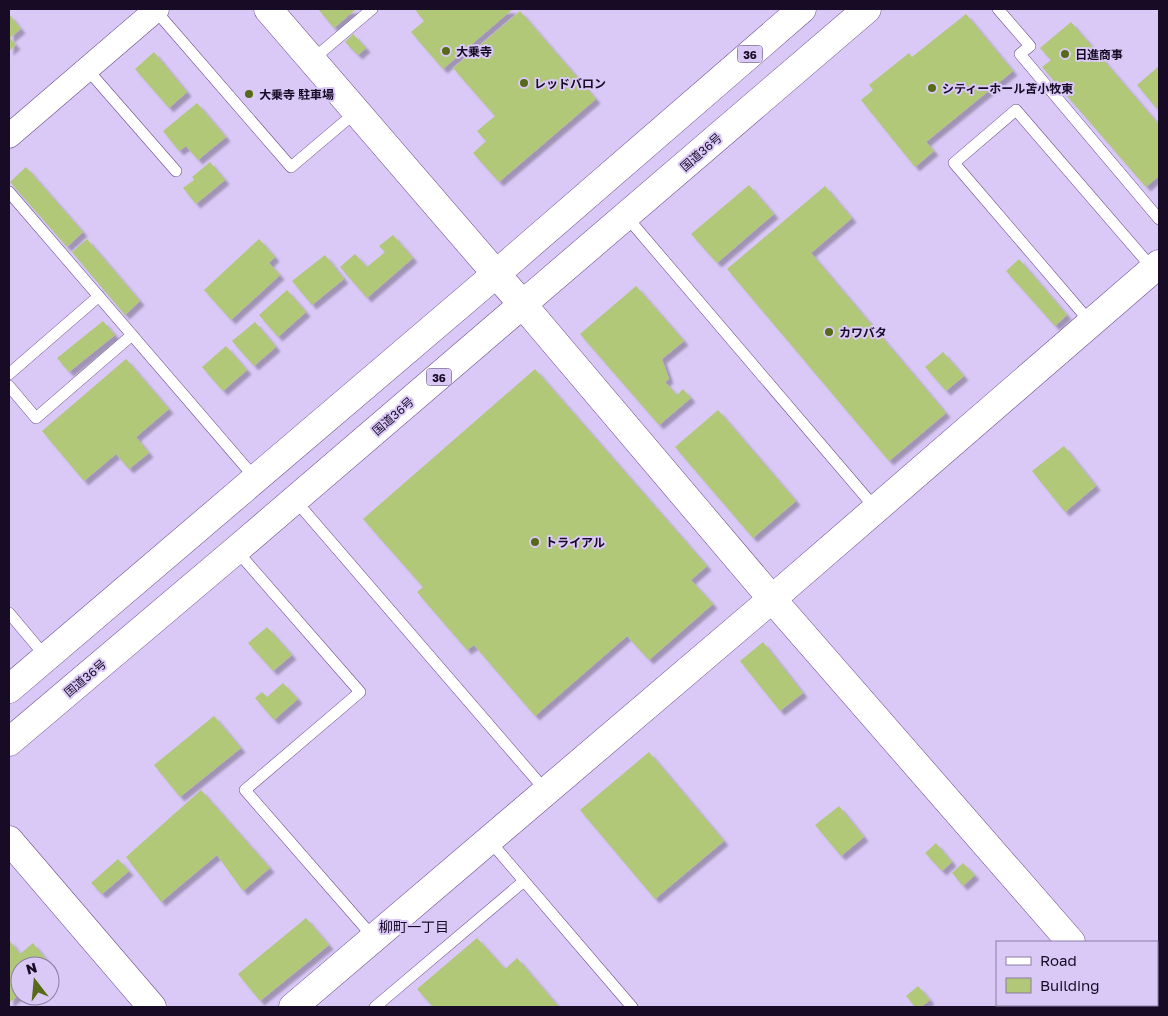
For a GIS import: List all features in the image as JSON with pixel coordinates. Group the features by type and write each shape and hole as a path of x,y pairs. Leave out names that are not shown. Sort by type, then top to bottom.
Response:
{"main road":[{"path":"268,9 523,304 772,599 1071,941"},
{"name":"36","path":"9,689 496,274 802,9"},
{"name":"国道36号","path":"9,742 295,500 867,9"},
{"path":"293,1007 772,599 1156,266"},
{"path":"9,840 152,1007"}],"street":[{"path":"9,136 156,10"}],"lane":[{"path":"312,60 372,9"},
{"path":"998,9 1030,46 1020,54 1159,220"},
{"path":"156,10 291,167 356,112"},
{"path":"87,69 176,170"},
{"path":"1091,323 954,163 1016,110 1156,266"},
{"path":"9,192 255,478"},
{"path":"626,216 876,509"},
{"path":"9,374 99,296"},
{"path":"9,386 36,418 132,335"},
{"path":"295,500 546,792"},
{"path":"236,550 360,692 245,790 374,938"},
{"path":"9,613 46,658"},
{"path":"489,840 632,1007"},
{"path":"375,1007 524,881"}],"building":[{"path":"318,9 356,9 334,28"},
{"name":"大乗寺","path":"418,9 513,9 443,69 411,32 424,21 416,11"},
{"name":"レッドバロン","path":"520,11 596,99 499,182 473,153 486,141 477,131 495,116 453,68"},
{"path":"9,14 21,29 10,38 16,45 9,51"},
{"name":"シティーホール苫小牧東","path":"966,14 1013,71 926,142 934,151 915,167 861,100 873,90 869,85 909,53 912,57"},
{"path":"1071,22 1159,125 1159,176 1146,187 1042,67 1051,60 1040,48"},
{"path":"353,34 366,48 358,55 345,42"},
{"path":"154,52 187,92 169,108 135,69"},
{"path":"1159,66 1159,111 1137,85"},
{"path":"197,103 226,137 198,160 186,146 179,151 163,131"},
{"path":"210,162 225,180 196,204 183,188 194,180 192,177"},
{"path":"26,167 83,232 67,247 10,182"},
{"path":"749,185 774,214 717,263 691,234"},
{"path":"825,186 852,218 811,253 946,413 889,461 727,269"},
{"path":"393,235 413,258 367,298 340,267 355,254 367,267 385,252 379,246"},
{"path":"87,239 140,301 125,315 72,252"},
{"path":"259,239 275,257 269,263 280,275 231,320 204,290"},
{"path":"325,255 344,279 312,305 292,281"},
{"path":"1019,259 1067,315 1055,326 1006,271"},
{"path":"636,286 684,341 662,359 669,379 665,382 677,395 683,389 691,398 659,425 580,334"},
{"path":"287,290 306,312 278,337 259,315"},
{"path":"103,321 115,335 69,372 57,358"},
{"path":"255,322 276,347 254,366 232,341"},
{"path":"226,346 247,370 223,391 202,367"},
{"path":"943,352 964,376 946,391 925,367"},
{"path":"126,359 169,409 136,437 149,453 129,469 116,454 84,481 42,431"},
{"name":"トライアル","path":"535,369 707,566 691,580 713,604 649,660 627,636 535,716 474,645 467,650 417,592 423,587 363,519"},
{"path":"718,410 796,501 753,538 675,447"},
{"path":"1064,446 1096,486 1065,512 1032,471"},
{"path":"267,627 292,655 273,671 248,643"},
{"path":"763,642 803,693 780,711 740,661"},
{"path":"283,683 298,699 274,720 255,698 262,692 267,697"},
{"path":"214,716 241,748 180,797 154,765"},
{"path":"649,752 724,841 655,899 580,810"},
{"path":"201,790 270,868 243,891 217,855 161,902 126,857"},
{"path":"839,806 864,837 841,856 815,825"},
{"path":"936,843 952,862 942,871 925,853"},
{"path":"118,859 129,871 102,894 91,883"},
{"path":"963,863 975,875 963,886 952,873"},
{"path":"306,918 329,945 260,1001 238,974"},
{"path":"477,938 505,969 517,958 559,1007 433,1007 417,989"},
{"path":"9,940 20,954 33,943 43,956 10,956 9,1003"},
{"path":"918,986 930,1000 921,1007 915,1007 906,996"}],"place":[{"name":"大乗寺","path":"446,51"},
{"name":"日進商事","path":"1065,54"},
{"name":"レッドバロン","path":"524,83"},
{"name":"シティーホール苫小牧東","path":"932,88"},
{"name":"大乗寺 駐車場","path":"249,94"},
{"name":"カワバタ","path":"829,332"},
{"name":"トライアル","path":"535,542"}],"district":[{"name":"柳町一丁目","path":"414,926"}]}
